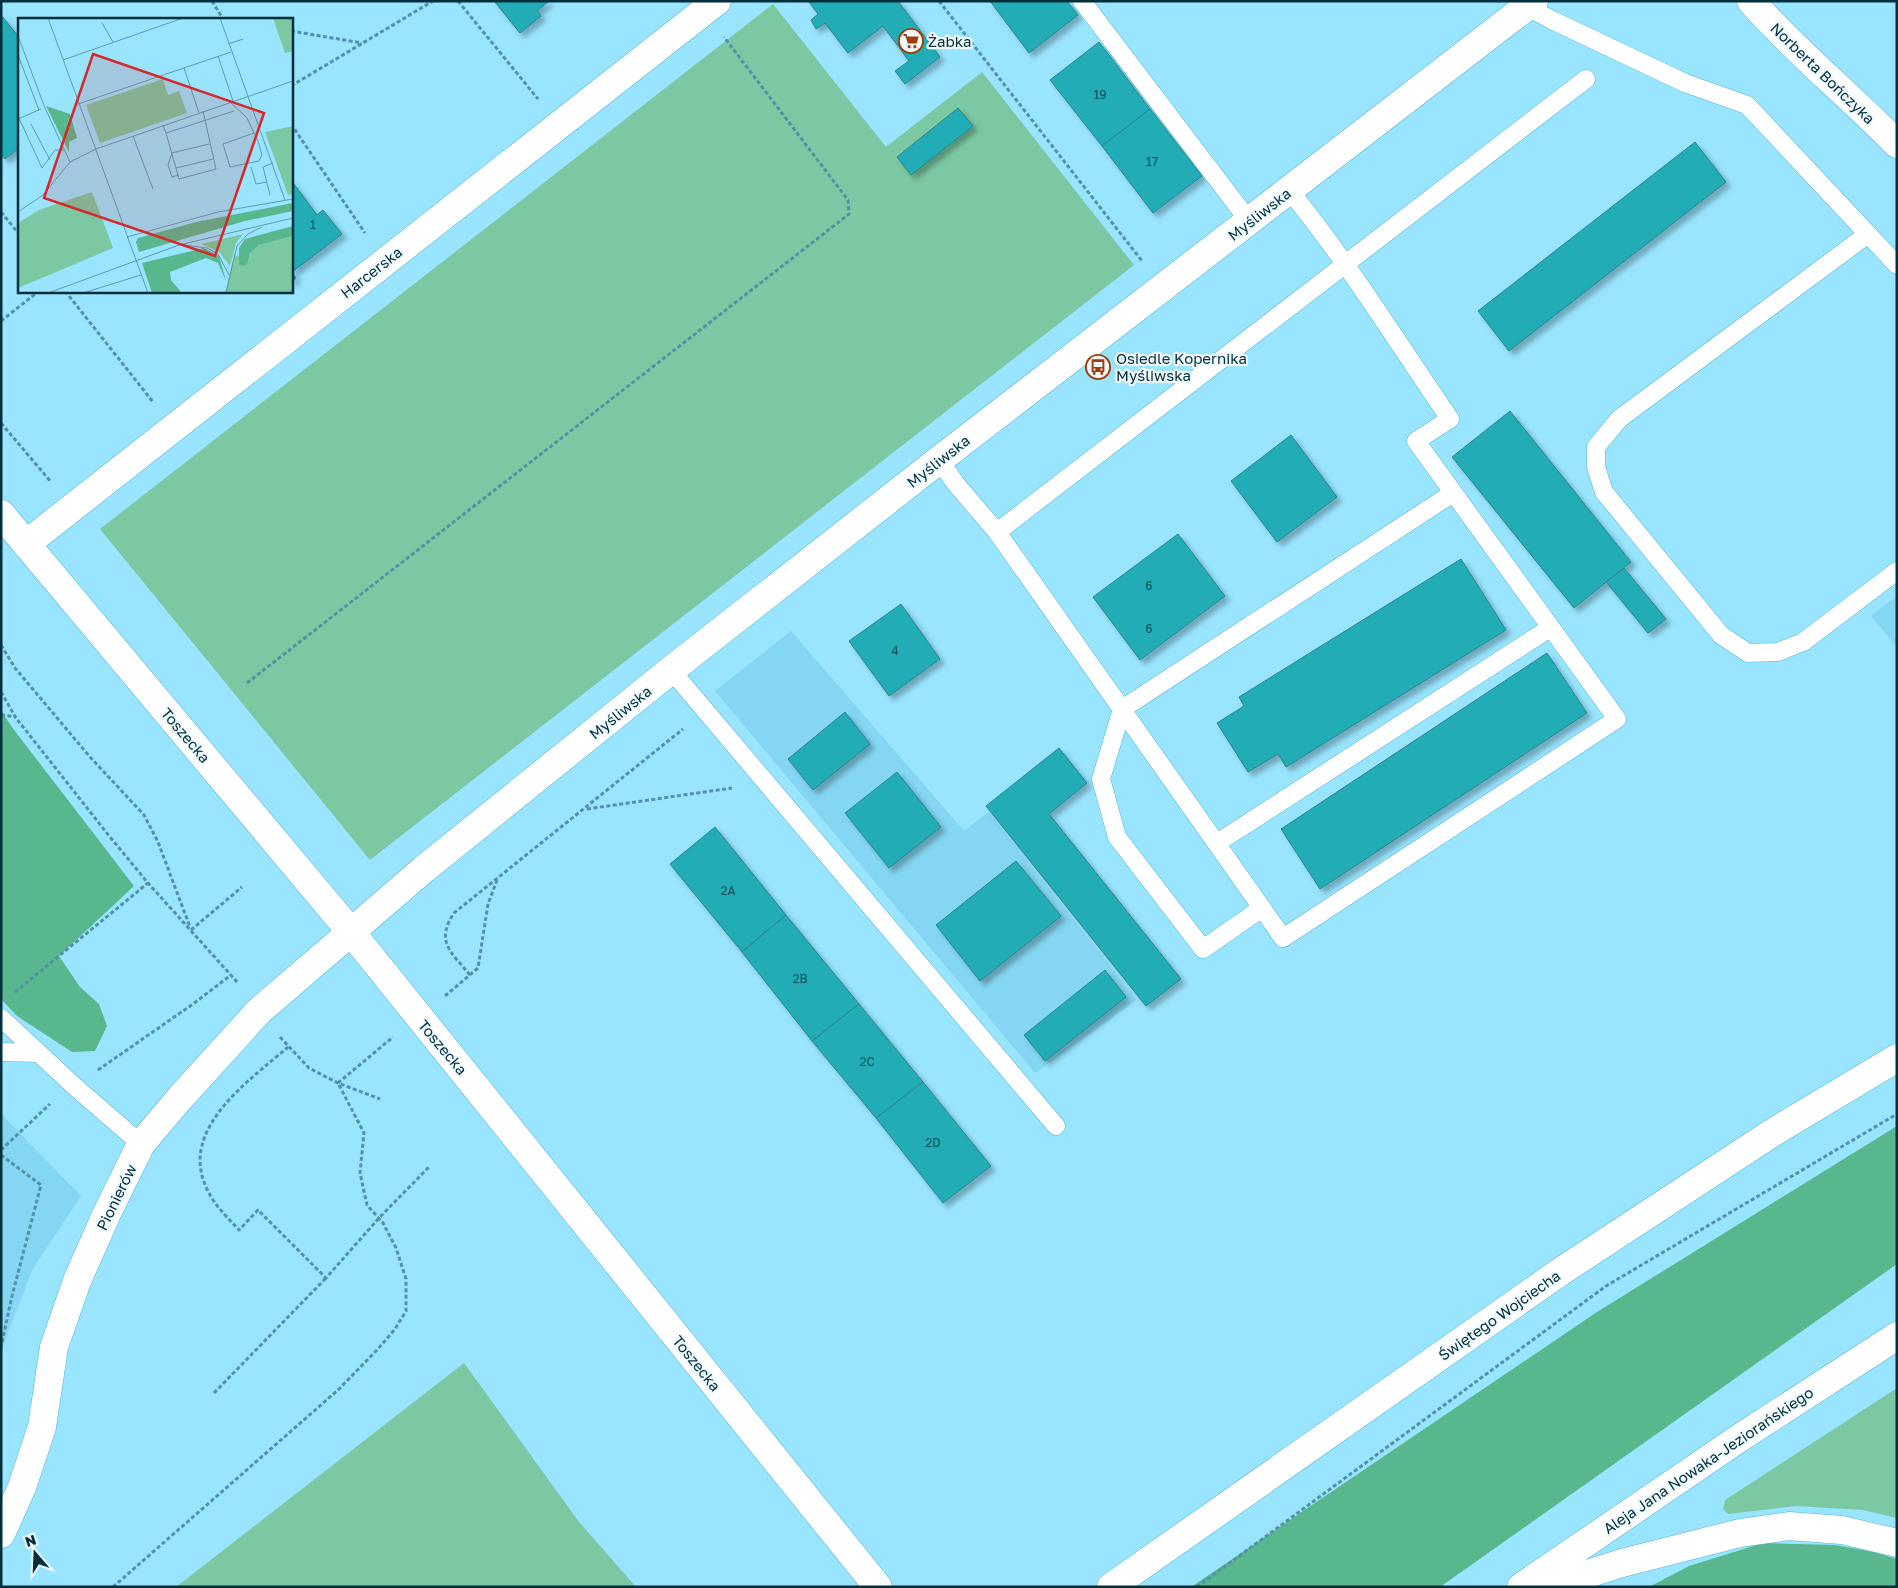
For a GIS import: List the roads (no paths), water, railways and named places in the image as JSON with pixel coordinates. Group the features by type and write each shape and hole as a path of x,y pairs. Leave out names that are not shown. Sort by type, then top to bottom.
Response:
{"main road":[{"name":"Harcerska","path":"26,544 558,124 717,1"},
{"name":"Norberta Bończyka","path":"1751,1 1802,55 1872,118 1897,144"},
{"name":"Myśliwska","path":"351,932 424,869 671,670 939,460 1531,4"},
{"name":"Toszecka","path":"1,514 351,932 878,1587"},
{"name":"Pionierów","path":"1,1534 22,1487 42,1427 54,1347 77,1281 107,1213 141,1144 259,1010 351,932"},
{"name":"Świętego Wojciecha","path":"1111,1587 1560,1272 1772,1133 1897,1058"},
{"name":"Aleja Jana Nowaka-Jeziorańskiego","path":"1521,1587 1738,1439 1897,1336"},
{"path":"1546,1587 1622,1563 1740,1532 1789,1526 1842,1530 1897,1543"}],"lane":[{"path":"1082,1 1249,221"},
{"path":"1531,4 1552,20 1684,83 1747,105 1897,265"},
{"path":"998,532 1586,79"},
{"path":"939,460 956,484 998,532 1282,938 1617,719 1416,441 1450,419 1345,264 1314,220 1289,190"},
{"path":"1868,234 1620,419 1596,447 1596,467 1604,492 1721,635 1748,653 1778,652 1802,642 1897,571"},
{"path":"1262,908 1203,949 1117,837 1101,779 1122,709 1453,493"},
{"path":"1217,843 1550,628"},
{"path":"671,670 1056,1126"},
{"path":"1,1018 73,1085 141,1144"},
{"path":"1,1052 38,1053"}],"place":[{"name":"Żabka","path":"911,41"},
{"name":"Osiedle Kopernika Myśliwska","path":"1098,367"}]}
